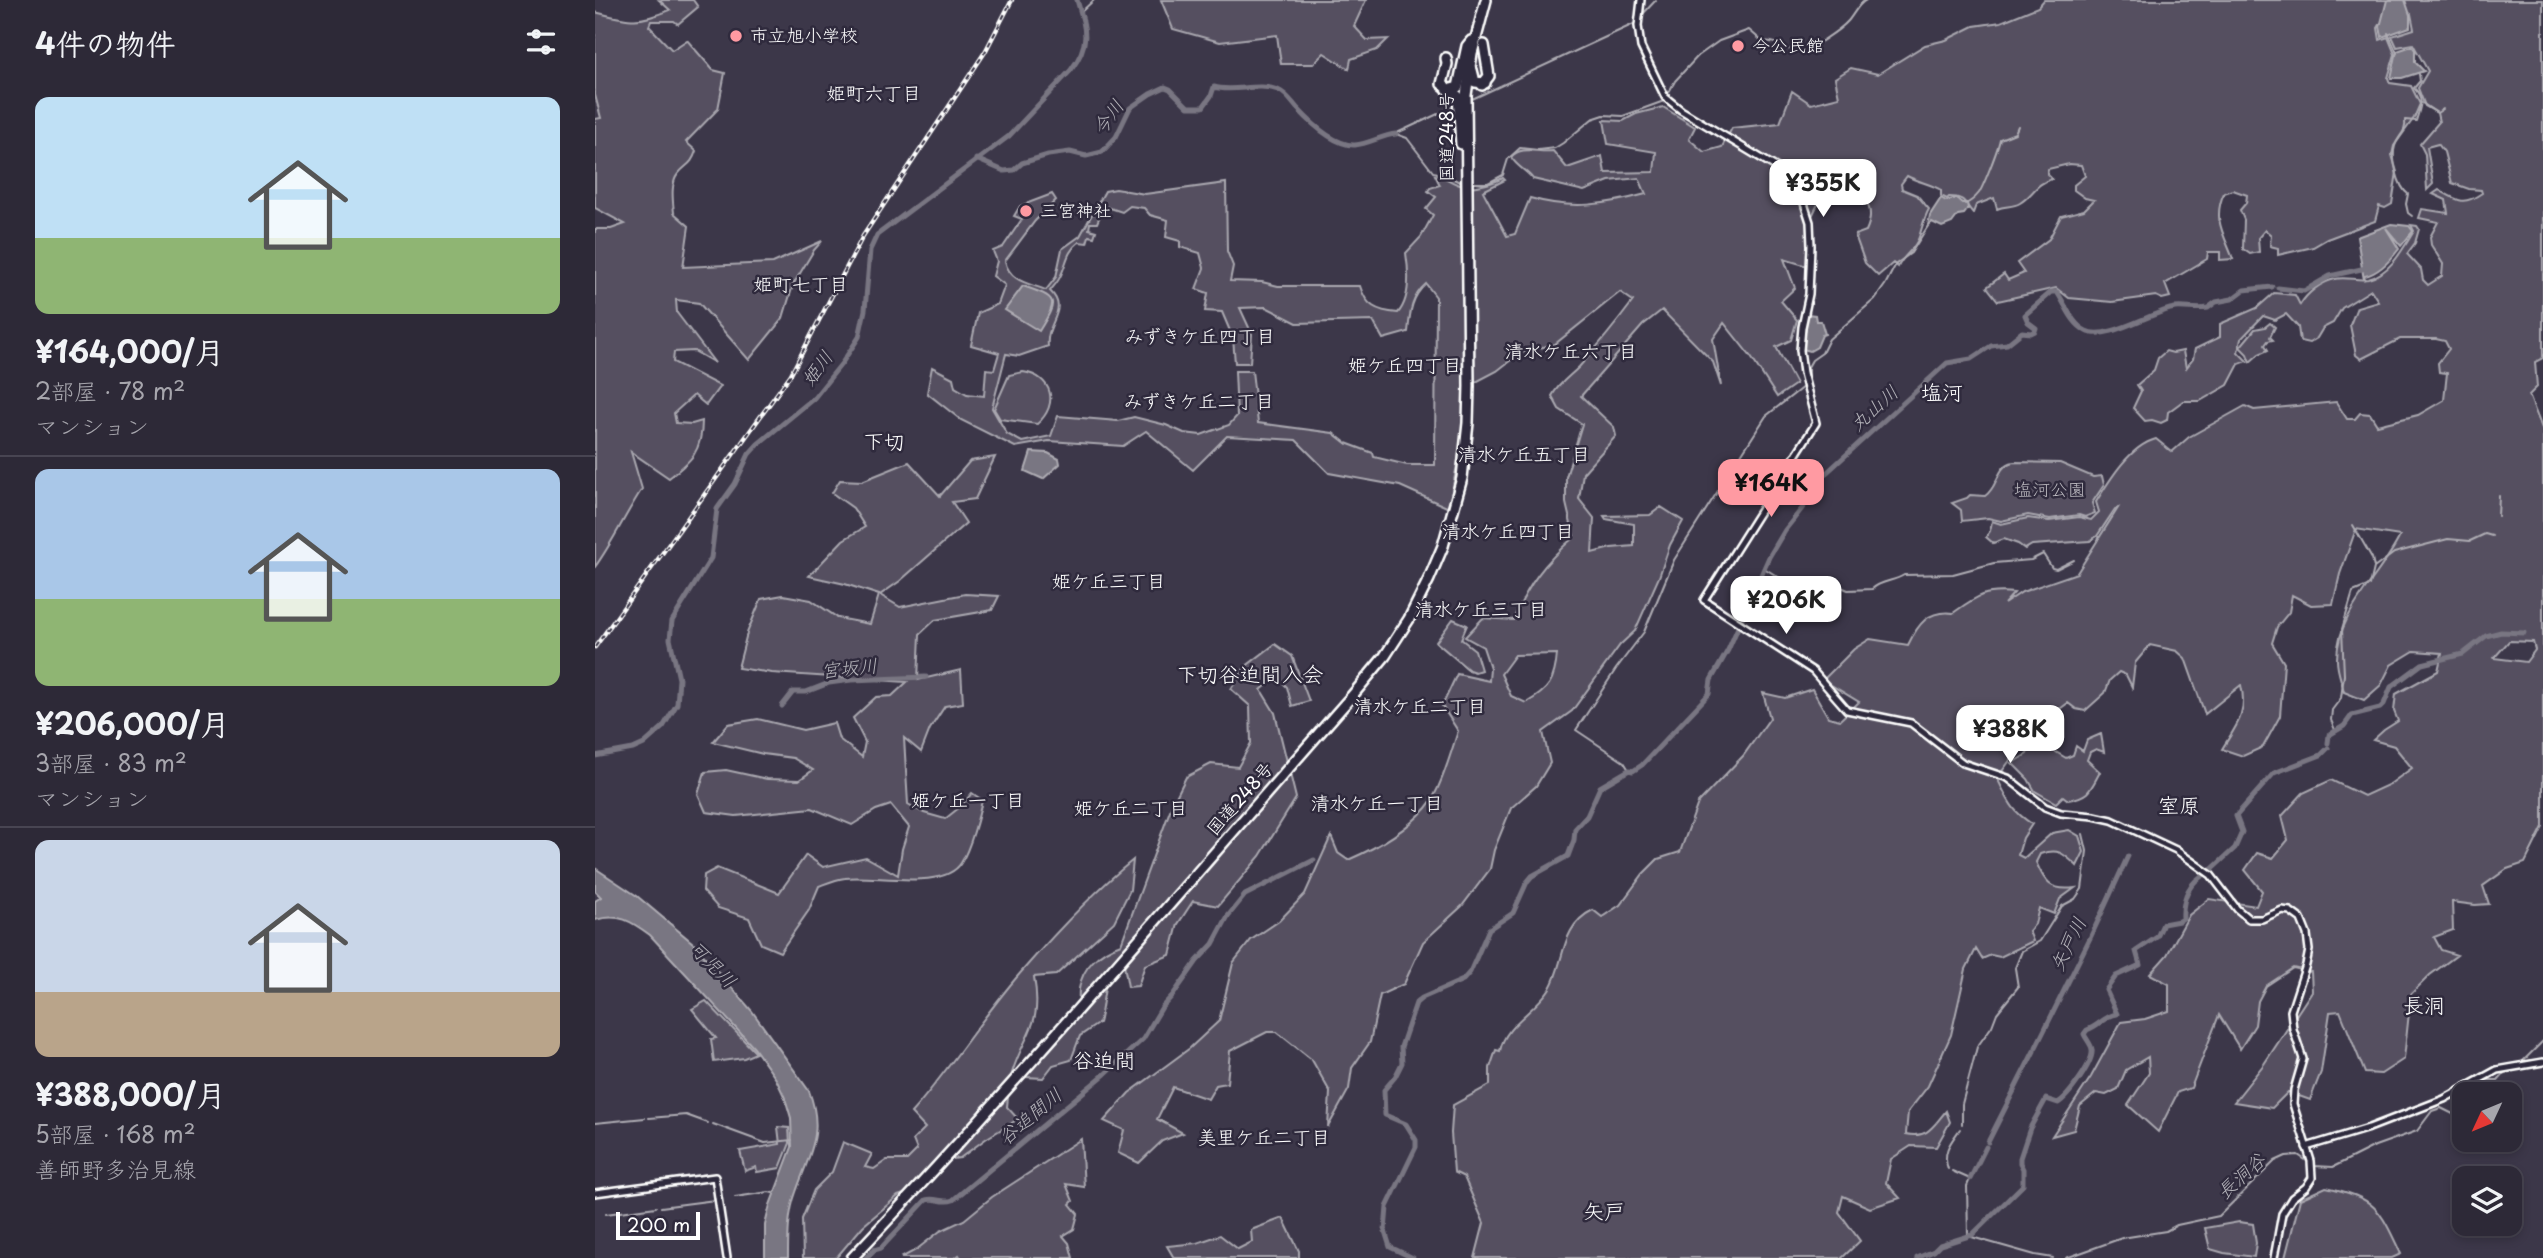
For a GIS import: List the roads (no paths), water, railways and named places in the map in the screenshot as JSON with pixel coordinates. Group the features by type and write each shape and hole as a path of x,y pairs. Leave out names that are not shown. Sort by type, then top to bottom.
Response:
{"highway":[{"name":"国道248号","path":"1465,188 1462,157 1464,103 1472,49 1484,2"},
{"path":"1472,49 1473,79 1478,83 1485,83"},
{"path":"1445,58 1447,64 1442,84 1464,103 1472,88 1489,79 1489,70 1472,49"},
{"path":"1448,90 1458,87 1472,49"},
{"name":"国道248号","path":"852,1258 947,1157 1351,697 1385,656 1409,619 1443,546 1462,478 1469,410 1464,103"}],"main road":[{"path":"1641,0 1641,47 1666,98 1681,110 1779,169 1802,197 1810,222 1809,295 1800,350 1816,423 1704,600 1813,671 1847,710 1910,723 1963,763 2008,778 2045,807 2061,813 2112,820 2176,850 2211,875 2249,919 2262,919 2282,911 2290,911 2301,919 2307,934 2308,957 2291,1019 2302,1059 2293,1104 2312,1165 2310,1183 2292,1198 2283,1212 2274,1258"},
{"path":"2306,1147 2369,1128 2444,1099 2486,1075 2520,1064 2543,1062"},
{"path":"595,1193 715,1177 727,1258"}],"waterway":[{"name":"姫川","path":"595,756 633,749 644,744 663,727 677,704 679,679 670,639 672,621 711,558 717,509 735,484 749,454 814,398 859,337 865,310 870,250 877,235 1009,136 1071,70 1082,52 1085,36 1077,0"},
{"path":"1081,12 1094,0"},
{"path":"1642,15 1656,0"},
{"path":"1471,183 1488,183 1503,175 1508,159 1520,148 1555,148 1592,119 1604,115 1623,116 1664,101 1675,81 1698,56 1719,41 1749,30 1763,42 1773,42 1796,51 1806,50 1839,29 1866,0"},
{"path":"1470,100 1636,23"},
{"path":"2388,33 2397,53"},
{"path":"2412,216 2408,213 2406,204 2408,194 2396,172 2394,151 2405,128 2405,120 2416,121 2421,100 2414,88 2420,81 2419,74"},
{"name":"今川","path":"976,159 1004,171 1014,170 1022,163 1048,155 1070,152 1086,156 1102,152 1116,137 1130,108 1165,87 1188,107 1203,107 1214,87 1270,88 1284,93 1302,114 1339,142 1355,145 1396,134"},
{"path":"2422,103 2437,113 2443,109"},
{"path":"1397,133 1455,106"},
{"path":"1965,204 1979,193 2000,139 2015,133 2018,126"},
{"path":"1396,134 1407,138 1433,172 1462,183"},
{"path":"1808,382 1808,367 1812,360 1822,353 1829,339 1875,299 1896,264 1911,253 1928,226"},
{"name":"丸山川","path":"2278,288 2304,291 2330,276 2366,268"},
{"name":"丸山川","path":"1413,1258 1390,1247 1385,1231 1387,1207 1416,1147 1416,1140 1406,1124 1385,1115 1384,1090 1402,1063 1401,1047 1416,1003 1463,980 1470,972 1489,929 1513,913 1532,876 1568,856 1575,829 1587,816 1600,787 1642,765 1709,694 1711,680 1728,650 1769,557 1785,530 1819,487 1823,476 1947,363 1971,359 1991,346 2007,344 2022,332 2035,331 2036,328 2028,322 2025,315 2051,292 2057,292 2081,328 2095,333 2117,329 2166,310 2208,308 2216,302 2232,299 2244,290 2272,287"},
{"path":"1739,458 1766,416 1803,387"},
{"path":"1629,770 1624,762 1576,730 1644,632 1674,560 1737,461"},
{"path":"2498,516 2499,496"},
{"path":"2353,525 2372,558 2374,567"},
{"path":"2335,730 2331,720 2332,710 2341,698 2344,675 2342,629 2353,592 2370,585 2374,568 2394,553 2448,539 2470,541 2485,534 2492,536"},
{"path":"1764,568 1804,593 1823,591 1830,595 1839,586 1848,590 1872,589 1904,575 1953,574 1994,563 2031,560 2043,554 2052,568 2056,569 2074,560"},
{"path":"2328,743 2329,735 2344,726 2352,715 2380,708 2391,687 2422,664 2463,654 2486,636 2501,632 2524,633"},
{"name":"宮坂川","path":"782,706 793,692 806,692 829,683 926,677"},
{"path":"2210,871 2235,848 2242,832 2236,816 2274,773 2321,755 2328,748"},
{"path":"1962,1124 1962,1104 1977,1047 1992,1026 1997,1013 2018,987 2015,968 2022,951 2040,941 2062,906 2075,899 2082,889 2087,851 2083,834"},
{"name":"矢戸川","path":"2036,1047 2128,856"},
{"name":"谷追間川","path":"866,1258 874,1250 881,1248 926,1200 953,1200 1105,1074 1143,1039 1162,1007 1213,944 1228,916 1245,895 1314,860"},
{"path":"1917,1258 1934,1251 1940,1245 1972,1235 2023,1185 2020,1158 2030,1128 2046,1099 2058,1103 2074,1087 2085,1070 2092,1055 2091,1046 2084,1034 2087,1030 2117,1014 2106,990 2116,976 2140,965 2136,951 2157,937 2163,924 2183,918 2188,892 2205,874"},
{"name":"長洞谷","path":"2519,1065 2543,1041"},
{"name":"矢戸川","path":"1988,1142 2034,1051"},
{"name":"長洞谷","path":"2483,1080 2498,1080 2505,1072 2512,1070"},
{"name":"長洞谷","path":"2066,1258 2122,1238 2166,1231 2177,1225 2219,1216 2275,1161 2286,1156 2298,1155 2314,1166 2333,1167 2375,1146 2417,1131 2432,1111 2441,1108 2452,1114"},
{"path":"649,1118 686,1115 708,1123"},
{"path":"595,1123 645,1118"},
{"path":"713,1124 765,1143 792,1140"},
{"path":"1948,1169 1947,1153 1950,1143 1960,1129"},
{"name":"矢戸川","path":"1970,1179 1986,1147"},
{"name":"長洞谷","path":"1952,1171 1970,1179 1967,1186 1968,1236 2053,1258"},
{"path":"735,1197 773,1193"},
{"path":"661,1207 715,1200"},
{"path":"606,1214 656,1207"}],"railway":[{"path":"595,647 791,374 863,236 985,52 1012,0"}],"place":[{"name":"市立旭小学校","path":"736,36"},
{"name":"今公民館","path":"1738,46"},
{"name":"三宮神社","path":"1026,211"}],"district":[{"name":"姫町六丁目","path":"874,93"},
{"name":"姫町七丁目","path":"801,284"},
{"name":"みずきケ丘四丁目","path":"1200,336"},
{"name":"清水ケ丘六丁目","path":"1571,351"},
{"name":"姫ケ丘四丁目","path":"1405,365"},
{"name":"塩河","path":"1942,393"},
{"name":"みずきケ丘二丁目","path":"1199,401"},
{"name":"下切","path":"884,442"},
{"name":"清水ケ丘五丁目","path":"1524,454"},
{"name":"清水ケ丘四丁目","path":"1508,531"},
{"name":"姫ケ丘三丁目","path":"1109,581"},
{"name":"清水ケ丘三丁目","path":"1481,609"},
{"name":"下切谷迫間入会","path":"1250,675"},
{"name":"清水ケ丘二丁目","path":"1420,706"},
{"name":"姫ケ丘一丁目","path":"968,800"},
{"name":"清水ケ丘一丁目","path":"1377,803"},
{"name":"室原","path":"2179,806"},
{"name":"姫ケ丘二丁目","path":"1131,808"},
{"name":"長洞","path":"2424,1006"},
{"name":"谷迫間","path":"1104,1061"},
{"name":"美里ケ丘二丁目","path":"1264,1137"},
{"name":"矢戸","path":"1604,1212"}],"park label":[{"name":"塩河公園","path":"2050,490"}],"water label":[{"name":"可児川","path":"713,964"}]}
